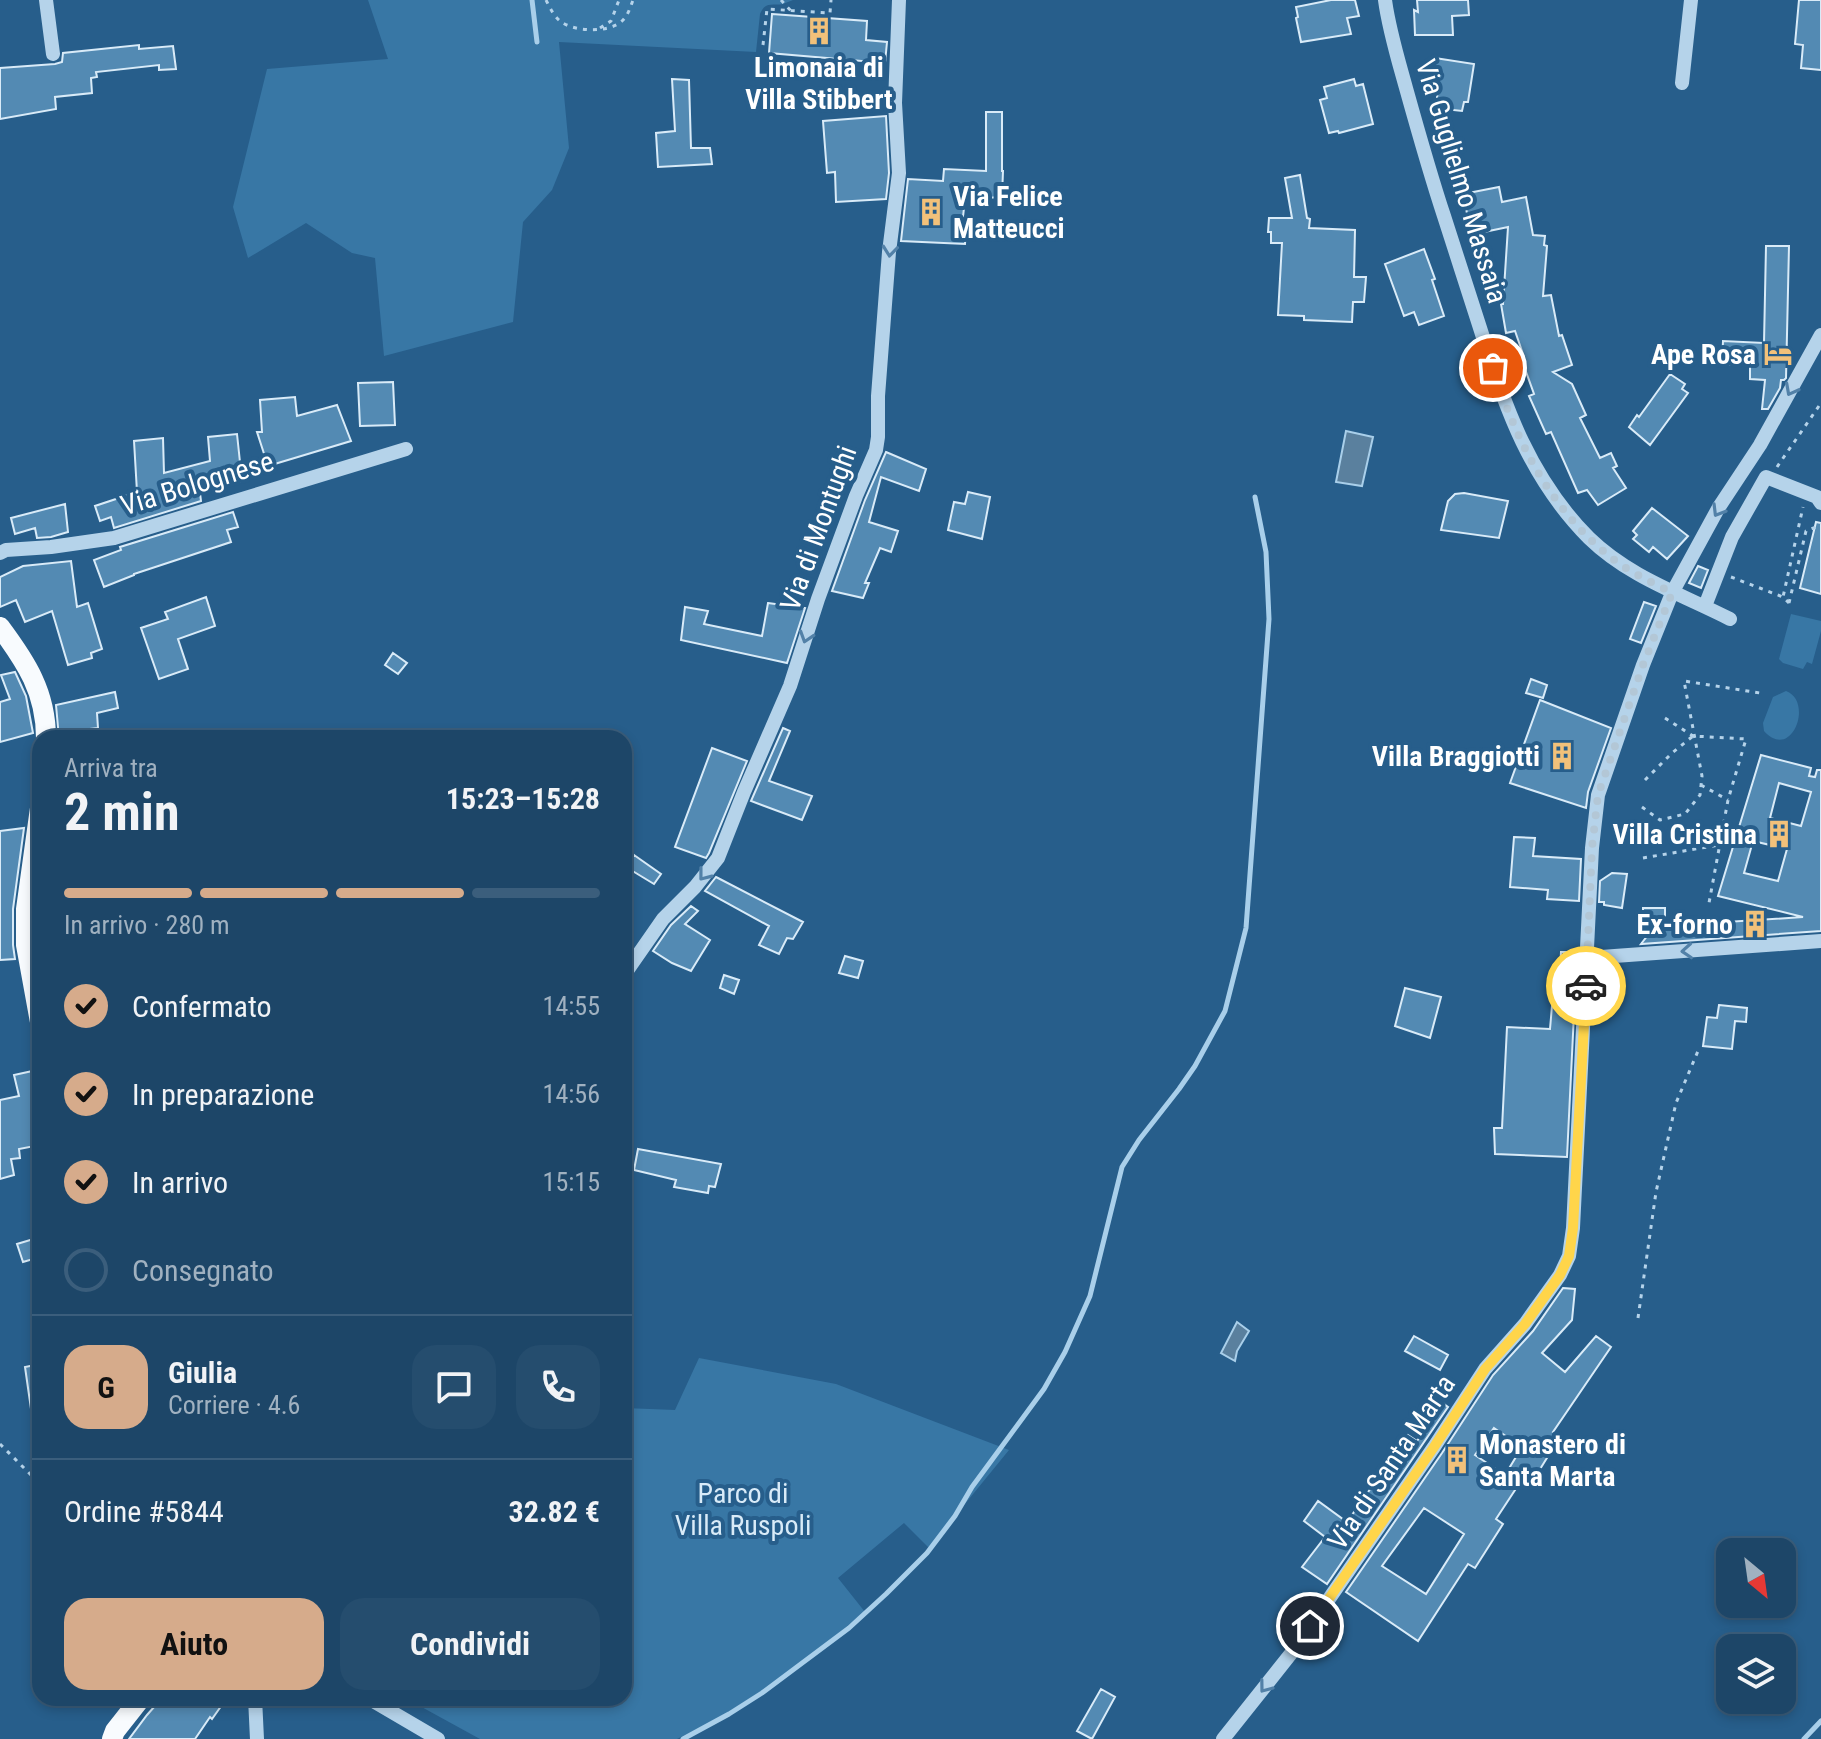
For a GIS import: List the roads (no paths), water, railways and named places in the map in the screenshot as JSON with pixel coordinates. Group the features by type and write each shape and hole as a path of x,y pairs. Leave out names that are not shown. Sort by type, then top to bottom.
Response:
{"main road":[{"path":"0,627 25,660 34,678 46,730"},
{"path":"32,866 26,909 26,945 32,978"},
{"path":"112,1739 135,1706"}],"street":[{"path":"46,0 53,54"},
{"name":"Via di Montughi","path":"632,964 663,919 718,858 790,686 856,496 876,450 889,252 899,173 895,103 899,0"},
{"name":"Via Guglielmo Massaia","path":"1385,0 1391,37 1426,159 1502,398 1537,472 1560,507 1609,556 1672,593 1730,619"},
{"path":"1682,83 1691,0"},
{"name":"Via di Santa Marta","path":"1223,1739 1293,1651 1485,1369 1525,1324 1560,1275 1569,1256 1573,1228 1592,848 1598,795 1643,665 1672,593 1821,335"},
{"name":"Via Bolognese","path":"0,553 114,538 406,449"},
{"path":"1705,606 1732,537 1766,477 1817,497 1821,503"},
{"path":"1587,958 1821,941"},
{"path":"255,1706 257,1739"},
{"path":"382,1706 438,1739"}],"waterway":[{"path":"532,0 537,42"},
{"path":"683,1739 762,1693 849,1628 927,1553 955,1516 972,1487 1044,1389 1065,1352 1090,1296 1122,1167 1195,1066 1225,1011 1246,928 1269,619 1266,552 1255,497"},
{"path":"1804,1739 1821,1721"}],"place":[{"name":"Limonaia di Villa Stibbert","path":"819,31"},
{"name":"Via Felice Matteucci","path":"931,212"},
{"name":"Ape Rosa","path":"1778,354"},
{"name":"Villa Braggiotti","path":"1562,756"},
{"name":"Villa Cristina","path":"1779,834"},
{"name":"Ex-forno","path":"1755,924"},
{"name":"Monastero di Santa Marta","path":"1457,1460"}],"park label":[{"name":"Parco di Villa Ruspoli","path":"743,1509"}]}
